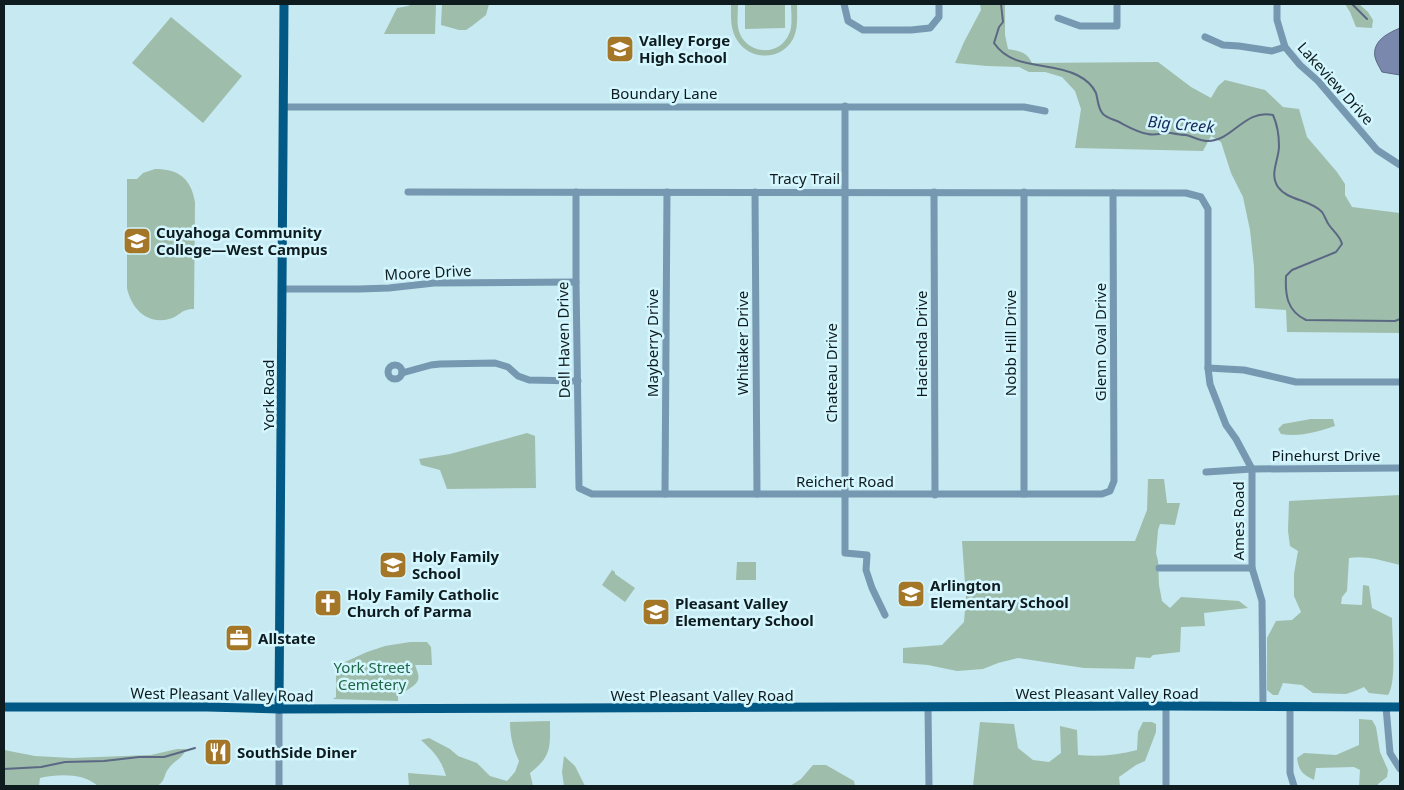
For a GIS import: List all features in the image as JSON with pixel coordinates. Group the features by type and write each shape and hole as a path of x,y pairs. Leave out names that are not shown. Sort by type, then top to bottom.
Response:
{"main road":[{"name":"York Road","path":"279,709 284,4"},
{"name":"West Pleasant Valley Road","path":"4,706 279,709 1400,707"}],"street":[{"path":"844,4 848,21 863,30 930,28 939,17 939,4"},
{"path":"1058,18 1080,26 1117,26 1117,4"},
{"name":"Lakeview Drive","path":"1277,4 1277,20 1285,47 1300,65 1318,81 1377,150 1400,165"},
{"path":"1205,37 1223,45 1272,51 1285,47"},
{"name":"Boundary Lane","path":"283,107 845,106 1024,107 1045,111"},
{"name":"Chateau Drive","path":"845,106 845,553 866,555 866,570 885,615"},
{"name":"Tracy Trail","path":"408,192 1186,193 1201,197"},
{"name":"Dell Haven Drive","path":"576,192 579,488"},
{"name":"Mayberry Drive","path":"665,494 666,192"},
{"name":"Whitaker Drive","path":"755,192 757,494"},
{"name":"Hacienda Drive","path":"934,192 935,495"},
{"name":"Nobb Hill Drive","path":"1024,192 1024,494"},
{"name":"Glenn Oval Drive","path":"1110,490 1114,481 1113,193"},
{"name":"Ames Road","path":"1201,197 1208,209 1208,368 1210,384 1226,425 1252,469 1252,568 1262,601 1262,706"},
{"name":"Moore Drive","path":"282,289 369,289 434,283 576,282"},
{"path":"402,373 440,364 495,363 508,367 518,376 529,380 578,381"},
{"path":"1208,368 1244,370 1296,382 1400,382"},
{"name":"Pinehurst Drive","path":"1206,472 1252,469 1400,468"},
{"name":"Reichert Road","path":"579,488 592,494 845,495 1102,494 1110,490"},
{"path":"1159,568 1252,568"},
{"path":"1166,706 1166,786"},
{"path":"928,707 929,786"},
{"path":"1290,707 1290,773 1294,786"},
{"path":"1386,707 1390,753 1400,769"},
{"name":"York Road","path":"279,709 279,786"}],"green space":[{"path":"412,4 436,4 435,34 384,34 397,8"},
{"path":"442,4 489,4 486,15 466,30 459,30 441,25"},
{"path":"731,4 738,4 738,27 744,41 750,46 764,50 779,46 785,41 791,27 791,4 797,4 797,27 791,43 785,49 768,55 759,55 743,47 733,32"},
{"path":"745,4 785,4 785,28 745,29"},
{"path":"980,4 1005,4 1005,35 1008,49 1025,54 1032,63 1158,62 1191,87 1211,98 1218,86 1225,80 1265,90 1283,107 1299,109 1307,137 1345,184 1345,195 1352,207 1400,213 1400,333 1287,332 1286,310 1255,308 1254,267 1250,230 1243,197 1231,173 1221,142 1211,136 1203,151 1075,148 1081,109 1075,91 1062,77 1045,72 1029,72 1019,67 955,63 981,10"},
{"path":"1345,4 1359,4 1368,12 1373,20 1372,28 1356,27"},
{"path":"171,17 242,76 203,123 132,63"},
{"path":"155,169 163,169 182,176 190,187 195,202 194,309 186,310 173,318 161,320 154,320 141,313 132,302 127,288 127,179 137,179 143,173"},
{"path":"1311,419 1333,419 1335,426 1295,435 1281,434 1278,429 1283,424"},
{"path":"527,433 535,436 536,488 447,489 440,470 421,465 419,459 450,454"},
{"path":"1148,479 1164,479 1167,503 1180,503 1175,525 1160,524 1158,530 1156,553 1162,601 1170,608 1181,597 1239,601 1248,608 1204,613 1205,626 1181,627 1180,652 1153,655 1150,658 1136,657 1134,669 1084,668 1018,658 983,669 957,671 928,665 903,663 903,648 942,645 964,622 966,597 962,541 1135,541 1147,510"},
{"path":"1400,495 1400,565 1368,558 1349,558 1347,591 1342,597 1341,604 1362,605 1363,585 1369,586 1372,608 1392,618 1393,670 1391,689 1388,695 1369,693 1364,687 1346,694 1313,693 1302,685 1283,683 1278,695 1273,695 1267,690 1267,638 1276,621 1292,620 1301,612 1294,596 1294,574 1298,551 1290,546 1288,531 1289,501"},
{"path":"737,562 756,562 756,580 736,580"},
{"path":"612,570 635,588 625,602 602,585"},
{"name":"York Street Cemetery","path":"410,642 427,642 431,647 432,665 415,665 418,676 416,684 398,695 398,701 333,699 336,697 336,666 385,646"},
{"path":"1359,719 1372,720 1376,727 1380,752 1388,770 1387,777 1378,786 1359,786 1360,770 1354,767 1316,768 1314,780 1302,772 1297,758 1304,753 1336,755 1359,745"},
{"path":"550,721 550,738 546,756 530,773 533,786 409,786 408,773 446,776 437,756 421,740 429,738 450,749 458,756 477,763 490,776 507,781 515,772 519,761 512,742 510,722"},
{"path":"980,722 1014,724 1018,748 1033,760 1049,762 1061,753 1060,726 1077,730 1078,755 1085,756 1108,755 1137,750 1138,732 1143,722 1156,724 1156,732 1145,761 1119,777 1120,786 973,786"},
{"path":"177,749 186,749 183,755 169,768 163,781 158,786 98,786 85,779 63,775 40,778 39,786 4,786 4,750 35,756 72,758 151,755"},
{"path":"564,756 575,766 585,786 564,786 562,772"},
{"path":"813,765 826,765 854,781 855,786 790,786 801,779"}],"water":[{"path":"1400,28 1400,75 1382,72 1375,57 1376,46 1386,35"}],"waterway":[{"name":"Big Creek","path":"1001,4 1003,22 999,27 994,43 1002,52 1021,62 1055,68 1080,77 1088,82 1096,93 1099,107 1103,114 1136,130 1151,134 1186,135 1208,141 1225,136 1254,116 1263,114 1273,115 1277,126 1279,142 1274,172 1275,182 1282,192 1322,212 1342,244 1336,252 1292,270 1286,276 1286,290 1291,307 1306,320 1395,321 1400,319"},
{"path":"1352,4 1367,19"},
{"path":"4,769 41,767 65,762 164,757 195,748"}],"place":[{"name":"Valley Forge High School","path":"620,49"},
{"name":"Cuyahoga Community College—West Campus","path":"137,241"},
{"name":"Holy Family School","path":"393,565"},
{"name":"Arlington Elementary School","path":"911,594"},
{"name":"Holy Family Catholic Church of Parma","path":"328,603"},
{"name":"Pleasant Valley Elementary School","path":"656,612"},
{"name":"Allstate","path":"239,638"},
{"name":"SouthSide Diner","path":"218,752"}]}
